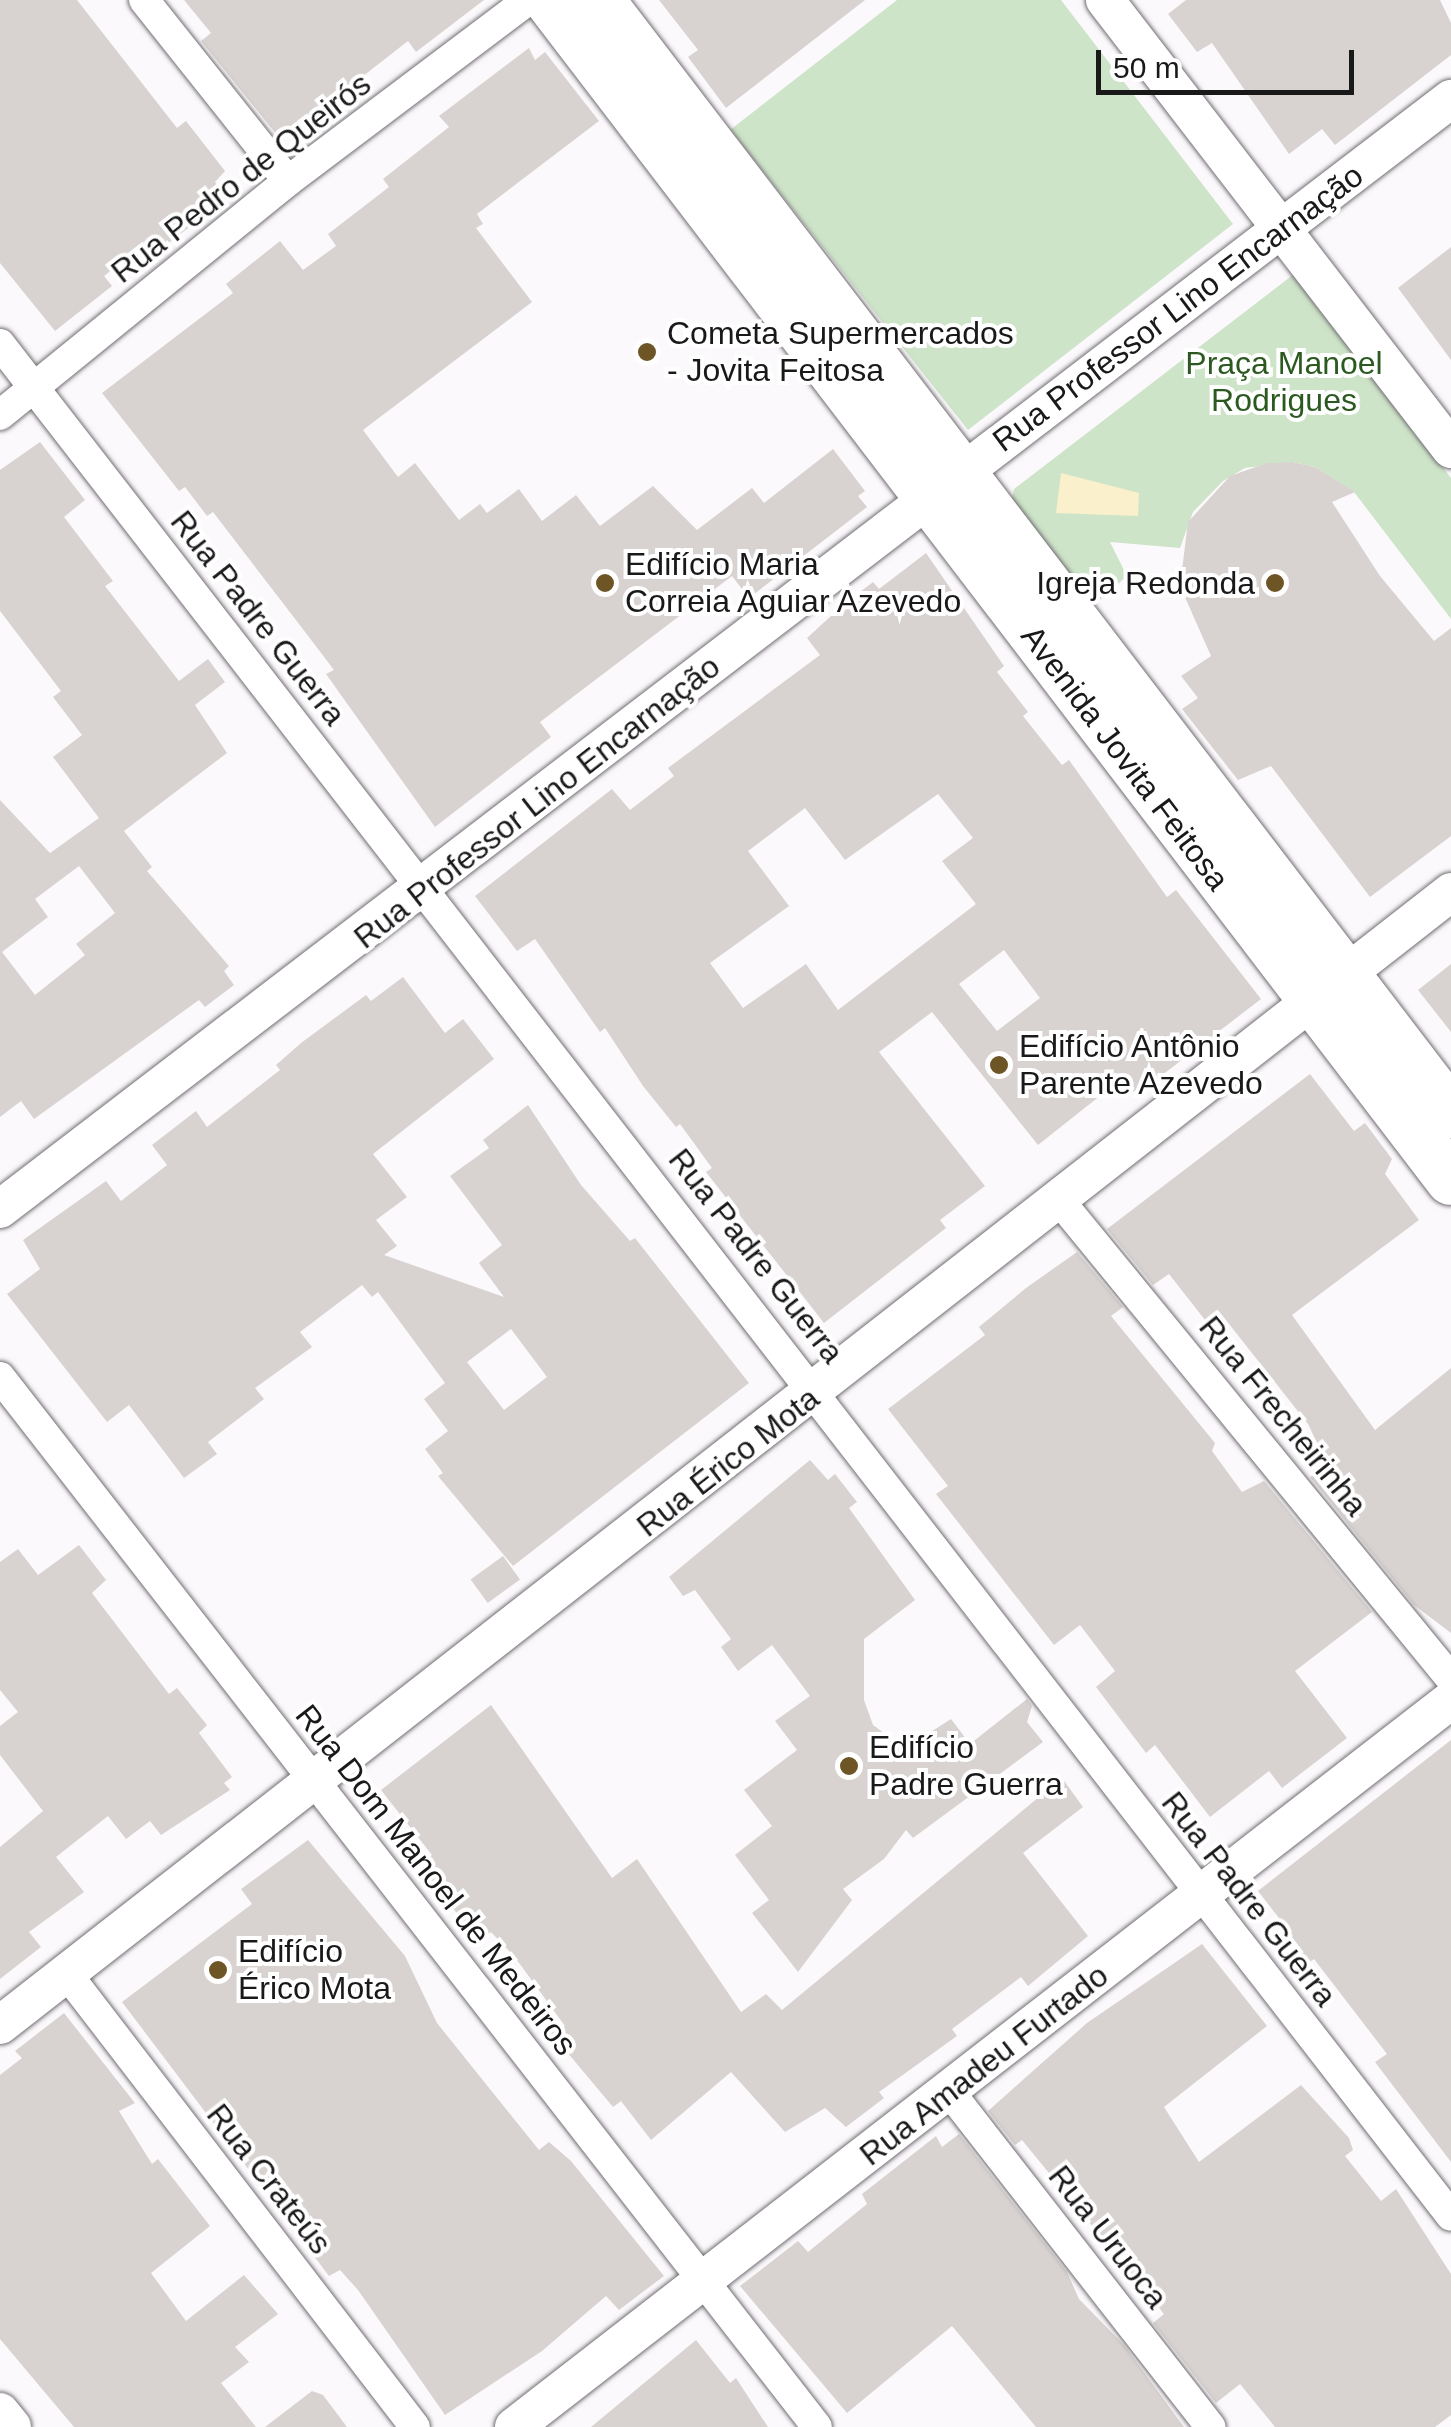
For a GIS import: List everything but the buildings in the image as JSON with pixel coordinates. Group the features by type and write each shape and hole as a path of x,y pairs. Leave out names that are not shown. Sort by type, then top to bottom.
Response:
{"main road":[{"name":"Avenida Jovita Feitosa","path":"550,0 944,487 1328,988 1451,1180"},
{"name":"Avenida Jovita Feitosa","path":"599,0 944,487"},
{"name":"Avenida Jovita Feitosa","path":"1328,988 1451,1113"}],"street":[{"path":"144,0 288,181"},
{"name":"Rua Pedro de Queirós","path":"0,415 288,181 528,0"},
{"path":"1105,0 1451,448"},
{"name":"Rua Professor Lino Encarnação","path":"0,1209 425,890 1451,99"},
{"name":"Rua Padre Guerra","path":"0,344 818,1392 1451,2216"},
{"name":"Rua Érico Mota","path":"0,2025 818,1392 1451,892"},
{"name":"Rua Frecheirinha","path":"1059,1200 1451,1679"},
{"name":"Rua Dom Manoel de Medeiros","path":"0,1377 817,2427"},
{"name":"Rua Amadeu Furtado","path":"514,2427 1451,1700"},
{"name":"Rua Crateús","path":"67,1974 415,2427"},
{"name":"Rua Uruoca","path":"949,2091 1211,2427"},
{"path":"0,2412 12,2427"}],"green space":[{"path":"897,0 1061,0 1233,224 968,430 730,130"},
{"name":"Praça Manoel Rodrigues","path":"1294,274 1451,478 1451,619 1354,492 1315,467 1293,462 1245,468 1223,481 1193,512 1180,548 1110,542 1127,576 1093,606 1011,503 1014,489"}],"sand":[{"path":"1061,473 1139,493 1138,516 1056,513"}],"place":[{"name":"Cometa Supermercados - Jovita Feitosa","path":"647,352"},
{"name":"Edifício Maria Correia Aguiar Azevedo","path":"605,583"},
{"name":"Igreja Redonda","path":"1275,583"},
{"name":"Edifício Antônio Parente Azevedo","path":"999,1065"},
{"name":"Edifício Padre Guerra","path":"849,1766"},
{"name":"Edifício Érico Mota","path":"218,1970"}]}
